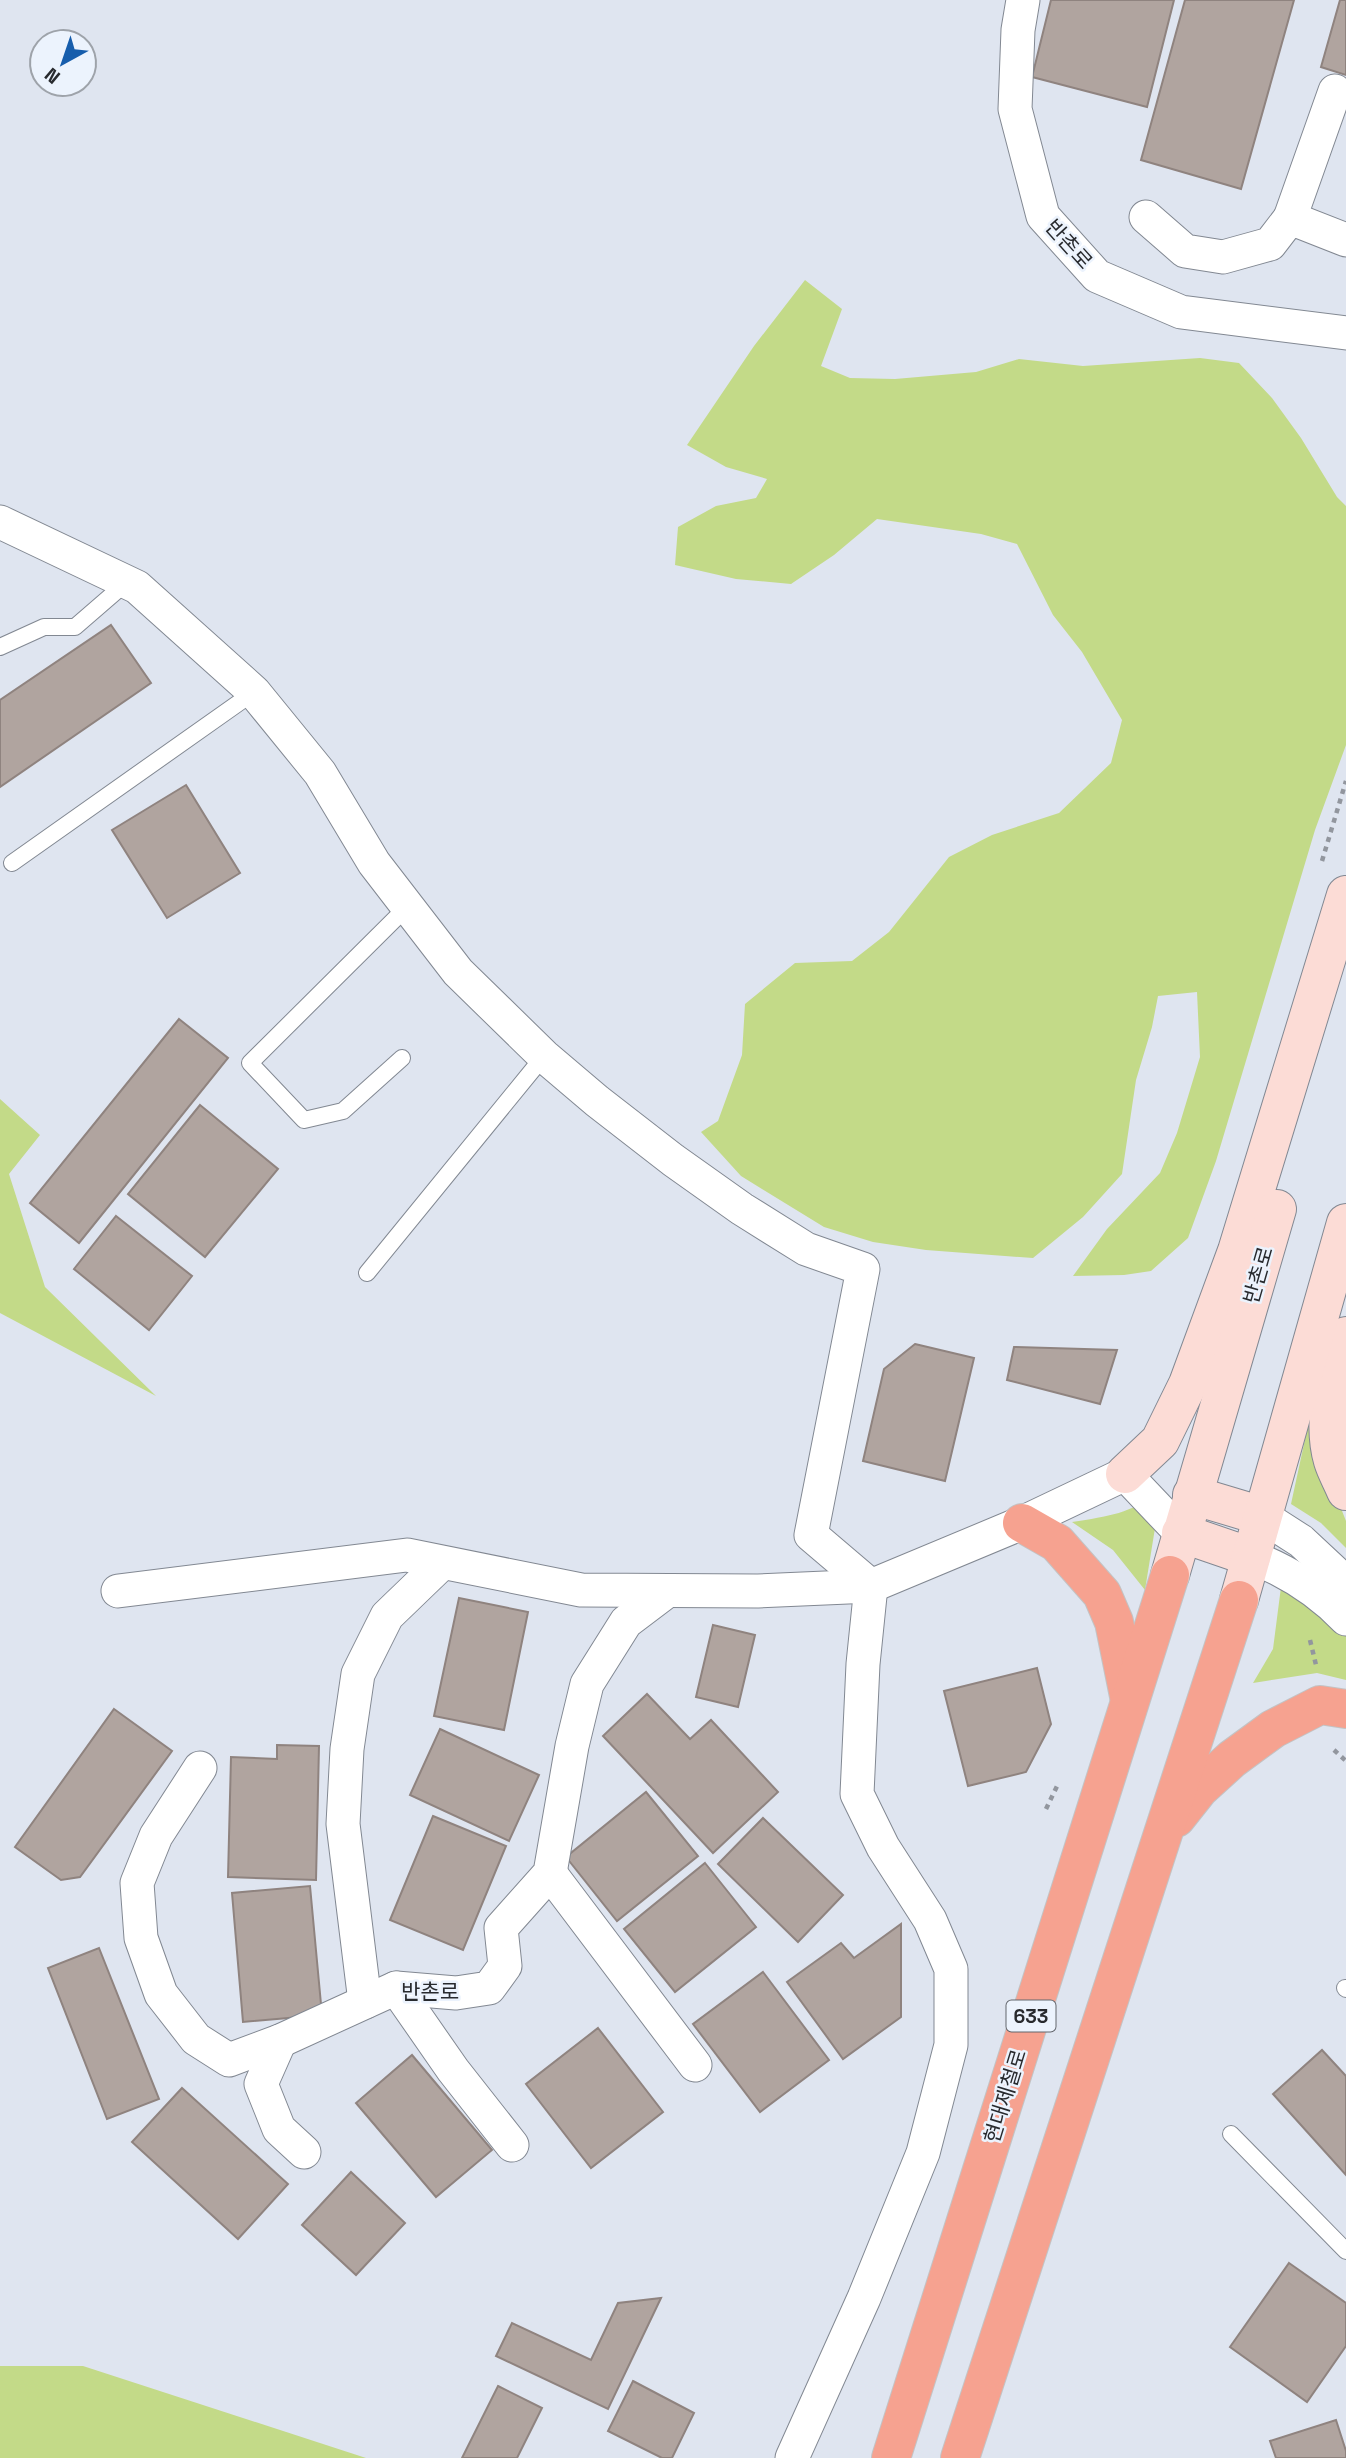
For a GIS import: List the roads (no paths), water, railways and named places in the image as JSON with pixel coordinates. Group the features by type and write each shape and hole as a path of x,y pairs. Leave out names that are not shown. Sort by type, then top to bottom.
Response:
{"highway":[{"path":"1022,1523 1056,1543 1102,1594 1114,1622 1130,1701"},
{"name":"현대제철로","path":"891,2458 1170,1575"},
{"path":"960,2458 1240,1600"},
{"path":"1163,1833 1199,1789 1232,1759 1273,1729 1320,1705 1346,1709"}],"main road":[{"path":"1125,1474 1160,1441 1188,1384 1237,1251 1346,895"},
{"name":"반촌로","path":"1170,1575 1346,975"},
{"path":"1240,1600 1346,1223"},
{"path":"1345,1339 1328,1417 1332,1459 1346,1491"},
{"path":"1192,1495 1262,1516"},
{"path":"1181,1533 1251,1557"}],"street":[{"name":"반촌로","path":"1023,0 1018,30 1016,109 1042,216 1097,276 1181,312 1346,333"},
{"path":"1146,217 1185,251 1223,257 1270,244 1290,218 1335,91"},
{"path":"1290,218 1346,240"},
{"path":"0,522 137,587 254,692 320,773 374,863 458,972 544,1056 673,1160 742,1209 806,1249 863,1269 811,1535 871,1586"},
{"path":"118,1591 407,1556 581,1590 758,1591 871,1586 1022,1523 1125,1474 1192,1495"},
{"path":"1125,1474 1181,1533"},
{"path":"1262,1516 1301,1541 1346,1583"},
{"path":"1251,1557 1291,1575 1325,1597 1346,1619"},
{"path":"365,2002 343,1824 347,1749 358,1674 387,1616 442,1563"},
{"path":"792,2458 864,2298 923,2153 951,2045 951,1969 930,1920 883,1847 857,1794 863,1664 871,1586"},
{"path":"667,1591 626,1622 587,1684 572,1746 550,1873 695,2065"},
{"name":"반촌로","path":"200,1768 156,1836 137,1883 141,1938 161,1994 196,2039 229,2060 280,2041 396,1988 456,1993 489,1988 505,1966 501,1928 550,1873"},
{"path":"396,1988 453,2070 512,2145"},
{"path":"280,2041 261,2084 279,2129 304,2152"}],"lane":[{"path":"0,647 44,627 75,627 127,582"},
{"path":"12,863 254,692"},
{"path":"402,1058 343,1111 304,1120 250,1063 408,906"},
{"path":"367,1273 544,1056"},
{"path":"1231,2134 1346,2251"}]}
